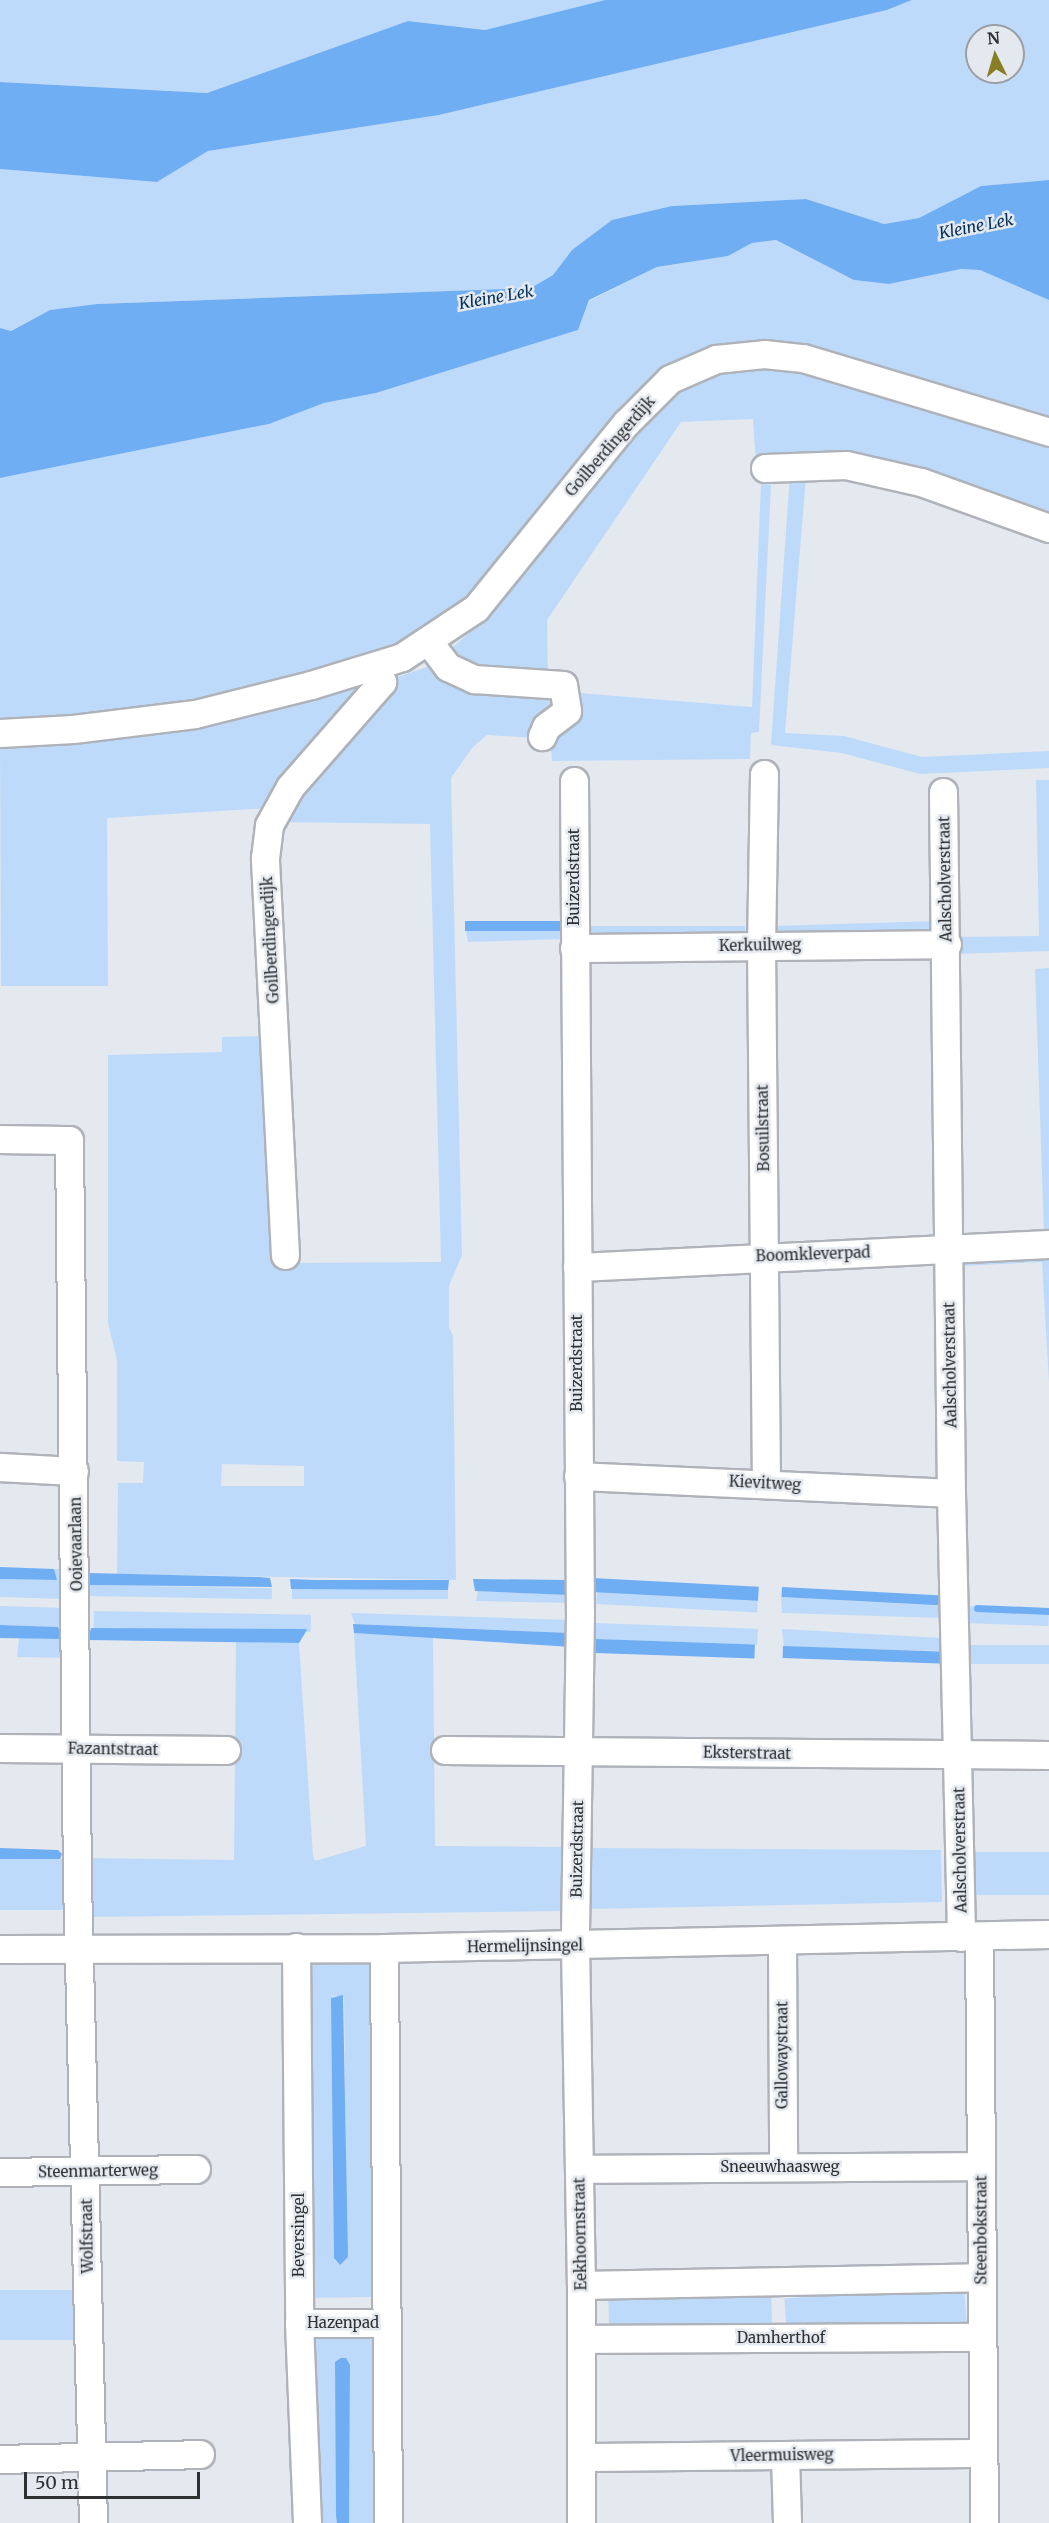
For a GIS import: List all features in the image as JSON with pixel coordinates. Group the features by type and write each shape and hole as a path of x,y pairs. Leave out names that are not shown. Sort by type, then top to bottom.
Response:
{"street":[{"name":"Goilberdingerdijk","path":"0,733 73,729 195,714 376,667 429,642 476,608 626,423 670,379 716,359 764,354 803,358 1049,432"},
{"path":"765,468 846,465 921,482 1049,528"},
{"path":"429,642 448,667 466,676 563,685 567,711 546,727 542,736"},
{"name":"Goilberdingerdijk","path":"285,1255 265,858 269,825 290,787 382,682 376,667"},
{"name":"Bosuilstraat","path":"764,774 761,945 766,1483"},
{"name":"Buizerdstraat","path":"574,781 579,1751 575,1945"},
{"name":"Aalscholverstraat","path":"943,792 951,1493 958,1755 970,1937"},
{"name":"Kerkuilweg","path":"574,948 946,944"},
{"name":"Ooievaarlaan","path":"0,1139 69,1140 78,1949"},
{"name":"Boomkleverpad","path":"577,1267 764,1256 1049,1244"},
{"path":"0,1467 74,1471"},
{"name":"Kievitweg","path":"578,1476 951,1493"},
{"name":"Fazantstraat","path":"0,1748 226,1750"},
{"name":"Eksterstraat","path":"445,1750 1049,1755"},
{"name":"Hermelijnsingel","path":"0,1948 384,1948 782,1942 1049,1934"},
{"name":"Steenbokstraat","path":"970,1937 981,2166 980,2277 984,2523"},
{"name":"Gallowaystraat","path":"782,1942 783,2168"},
{"name":"Eekhoornstraat","path":"575,1945 581,2285 581,2523"},
{"name":"Beversingel","path":"296,1947 299,2323 307,2523"},
{"path":"384,1948 388,2523"},
{"name":"Wolfstraat","path":"78,1949 87,2171 93,2523"},
{"name":"Sneeuwhaasweg","path":"579,2169 981,2166"},
{"name":"Steenmarterweg","path":"0,2172 196,2169"},
{"path":"581,2285 980,2277"},
{"name":"Hazenpad","path":"299,2323 387,2323"},
{"name":"Damherthof","path":"581,2340 981,2337"},
{"name":"Vleermuisweg","path":"581,2457 983,2453"},
{"path":"0,2459 200,2454"},
{"path":"785,2455 787,2523"}],"shaded area":[{"path":"0,0 605,0 485,30 408,21 207,93 0,82"},
{"path":"912,0 1049,0 1049,180 981,186 919,218 884,224 806,199 672,206 572,250 553,275 531,288 97,304 50,310 10,331 0,328 0,169 157,182 208,151 439,115 887,10"},
{"path":"776,240 855,280 889,284 961,269 980,270 1049,300 1049,424 714,351 468,605 382,657 195,707 0,725 0,478 269,424 324,403 376,393 578,330 589,301 657,267 728,256 752,243"},
{"path":"717,367 800,368 1049,441 1049,520 930,478 756,463 753,419 681,422 547,620 548,677 557,702 534,738 487,735 472,748 451,778 462,1255 449,1286 449,1327 453,1336 456,1580 117,1574 118,1483 143,1483 144,1462 117,1461 117,1360 108,1323 108,1055 222,1052 222,1037 264,1036 278,1263 441,1262 430,824 276,822 398,677 432,665 483,621 632,430 676,387","holes":["222,1464 304,1466 304,1486 221,1486"]},
{"path":"790,474 806,477 785,733 844,736 922,757 1049,751 1049,768 920,774 842,753 771,745"},
{"path":"761,483 771,485 759,732 751,733 750,759 552,761 551,746 575,714 579,693 752,707"},
{"path":"358,681 359,693 269,808 107,818 108,986 1,986 0,741"},
{"path":"1036,780 1049,780 1049,951 955,954 955,937 1039,936"},
{"path":"937,921 937,934 775,936 774,926"},
{"path":"588,926 745,926 745,936 588,936"},
{"path":"562,930 566,939 468,942 466,931"},
{"path":"1049,968 1049,1234 1044,1234 1035,969"},
{"path":"1049,1249 1049,1383 1042,1262 961,1266 961,1258"},
{"path":"54,1569 63,1569 63,1599 0,1597 0,1579 56,1580"},
{"path":"87,1585 272,1588 272,1599 87,1596"},
{"path":"292,1589 448,1589 448,1599 292,1599"},
{"path":"478,1591 567,1595 571,1603 476,1601"},
{"path":"597,1591 758,1599 757,1612 596,1604"},
{"path":"781,1597 945,1606 943,1618 782,1613"},
{"path":"0,1606 66,1608 68,1658 17,1657 19,1638 59,1639 58,1627 0,1625"},
{"path":"964,1606 1049,1609 1048,1626 963,1623"},
{"path":"94,1611 311,1615 311,1632 94,1628"},
{"path":"351,1613 569,1620 569,1633 355,1624"},
{"path":"594,1623 758,1629 757,1645 593,1639"},
{"path":"782,1629 942,1638 944,1651 784,1647"},
{"path":"354,1633 433,1637 435,1846 566,1847 565,1911 87,1917 85,1858 234,1860 236,1641 299,1643 313,1856 315,1861 366,1846"},
{"path":"964,1645 1049,1645 1049,1664 964,1664"},
{"path":"587,1848 941,1850 942,1902 589,1909"},
{"path":"970,1852 1049,1852 1049,1895 970,1895"},
{"path":"0,1859 66,1859 66,1910 0,1910"},
{"path":"304,1962 369,1962 373,2297 308,2298","holes":["332,1996 344,1997 347,2261"]},
{"path":"964,2286 967,2327 787,2339 784,2299"},
{"path":"0,2290 78,2290 78,2340 0,2340"},
{"path":"771,2290 772,2328 609,2334 608,2296"},
{"path":"376,2332 376,2523 349,2523 350,2365 346,2358 337,2523 311,2523 309,2333"}],"water":[{"path":"605,0 912,0 887,10 439,115 208,151 157,182 0,169 0,82 207,93 408,21 485,30"},
{"name":"Kleine Lek","path":"1049,180 1049,300 980,270 961,269 889,284 854,280 776,240 752,243 728,256 657,267 589,300 578,330 376,393 324,403 269,424 0,478 0,328 11,331 50,310 97,304 531,288 553,275 572,250 612,220 672,206 806,199 884,224 919,218 981,186"},
{"path":"465,921 564,921 564,931 465,931"},
{"path":"0,1567 54,1569 57,1580 0,1579"},
{"path":"88,1573 259,1577 270,1578 272,1587 85,1585"},
{"path":"592,1578 759,1587 758,1601 591,1592"},
{"path":"290,1579 449,1580 448,1590 291,1589"},
{"path":"473,1579 567,1580 569,1595 475,1591"},
{"path":"782,1587 943,1595 942,1605 781,1597"},
{"path":"353,1624 571,1633 572,1647 354,1633"},
{"path":"0,1625 58,1627 59,1639 0,1638"},
{"path":"91,1628 307,1630 299,1643 88,1640"},
{"path":"596,1639 755,1645 754,1659 596,1653"},
{"path":"783,1646 947,1652 946,1664 783,1658"},
{"path":"0,1848 58,1850 62,1854 60,1859 0,1859"},
{"path":"343,1995 348,2257 340,2265 334,2258 331,1998"},
{"path":"346,2358 350,2365 349,2523 337,2523 336,2515 335,2362"}],"waterway":[{"path":"977,1608 1049,1611"}]}
